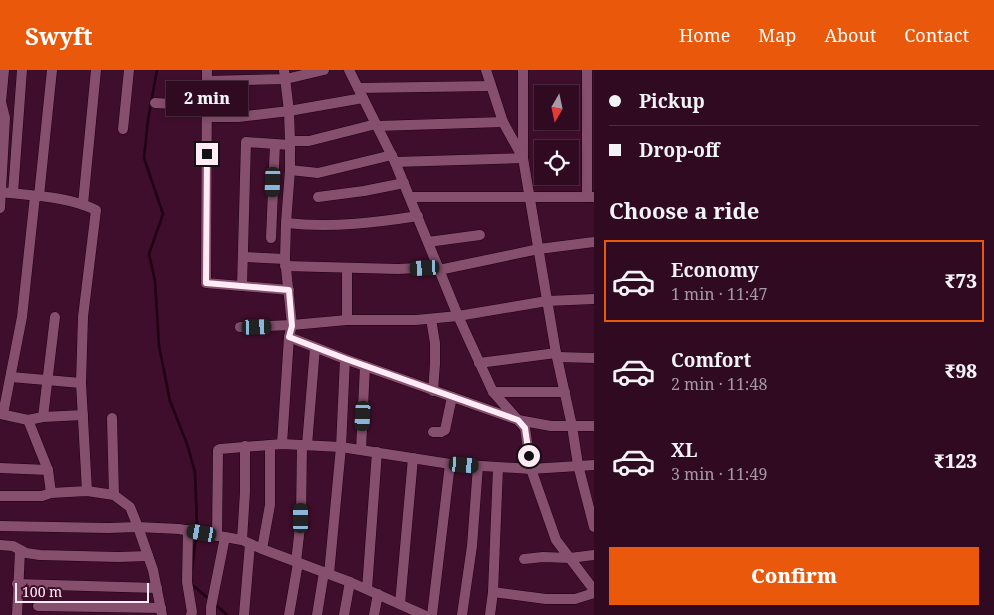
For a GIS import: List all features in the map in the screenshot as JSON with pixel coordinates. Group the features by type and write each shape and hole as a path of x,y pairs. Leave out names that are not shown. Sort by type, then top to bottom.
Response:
{"street":[{"path":"0,208 5,118 1,102 4,70"},
{"path":"13,194 22,70"},
{"path":"52,70 22,317 2,414 28,420 82,415"},
{"path":"82,204 96,70"},
{"path":"123,129 129,70"},
{"path":"289,290 206,283 207,75 285,74 324,70"},
{"path":"349,70 393,158 458,316 493,392 525,428 531,470 556,540 594,592 576,599 546,600 493,592"},
{"path":"486,70 503,122 523,158"},
{"path":"523,70 523,158 529,197 556,355 572,426 578,465 594,527"},
{"path":"410,198 590,197 590,117 587,70"},
{"path":"282,444 289,337 292,326 285,263 290,143 285,74"},
{"path":"358,88 491,86"},
{"path":"207,117 238,117 289,111 363,98"},
{"path":"155,104 207,106"},
{"path":"242,286 246,142 275,144 309,141 377,125 503,122"},
{"path":"271,238 275,144"},
{"path":"290,170 318,173 393,158 523,158"},
{"path":"318,197 404,183"},
{"path":"1,192 82,204 96,210 83,317 81,383 88,491"},
{"path":"286,223 325,225 380,222 418,216"},
{"path":"428,242 480,235"},
{"path":"242,257 347,268 439,268 538,249 594,242"},
{"path":"347,268 347,320"},
{"path":"240,327 292,326 347,320 431,319 547,301 594,299"},
{"path":"43,418 55,317"},
{"path":"431,319 435,343 434,390"},
{"path":"289,337 518,420 551,426 594,426"},
{"path":"290,615 297,562 304,445 315,348"},
{"path":"479,363 556,355 594,358"},
{"path":"317,615 326,573 342,447 346,359"},
{"path":"361,450 365,366"},
{"path":"11,377 81,383"},
{"path":"493,392 565,392"},
{"path":"433,432 444,430 452,397"},
{"path":"112,418 114,495"},
{"path":"28,420 48,470 51,493"},
{"path":"212,607 221,537 218,450 244,446 282,444 342,447 450,464 498,468 531,470 594,465"},
{"path":"244,446 246,542 244,615"},
{"path":"262,549 270,505 270,446"},
{"path":"367,589 377,452"},
{"path":"404,609 413,458"},
{"path":"432,615 450,464"},
{"path":"462,615 472,546 478,466"},
{"path":"0,468 48,470"},
{"path":"490,615 493,592 498,468"},
{"path":"0,496 42,496 51,493 88,491 114,495 130,507 153,570 161,611 38,606"},
{"path":"0,526 179,529 246,542 350,582 378,594 404,609 424,615"},
{"path":"188,530 187,582 191,615"},
{"path":"0,545 13,546 26,553 40,555 148,556"},
{"path":"17,615 20,550"},
{"path":"524,559 543,557 570,558 594,554"},
{"path":"344,615 350,582"},
{"path":"18,584 157,588"},
{"path":"374,615 378,594"}],"waterway":[{"path":"157,70 148,120 144,158 163,214 149,254 155,281 159,346 170,401 187,444 195,472 197,525"},
{"path":"192,570 196,537"},
{"path":"190,583 209,599"},
{"path":"215,604 227,615"}],"route":[{"path":"207,154 206,283 289,290 292,326 289,337 518,420 525,428 529,456"}]}
